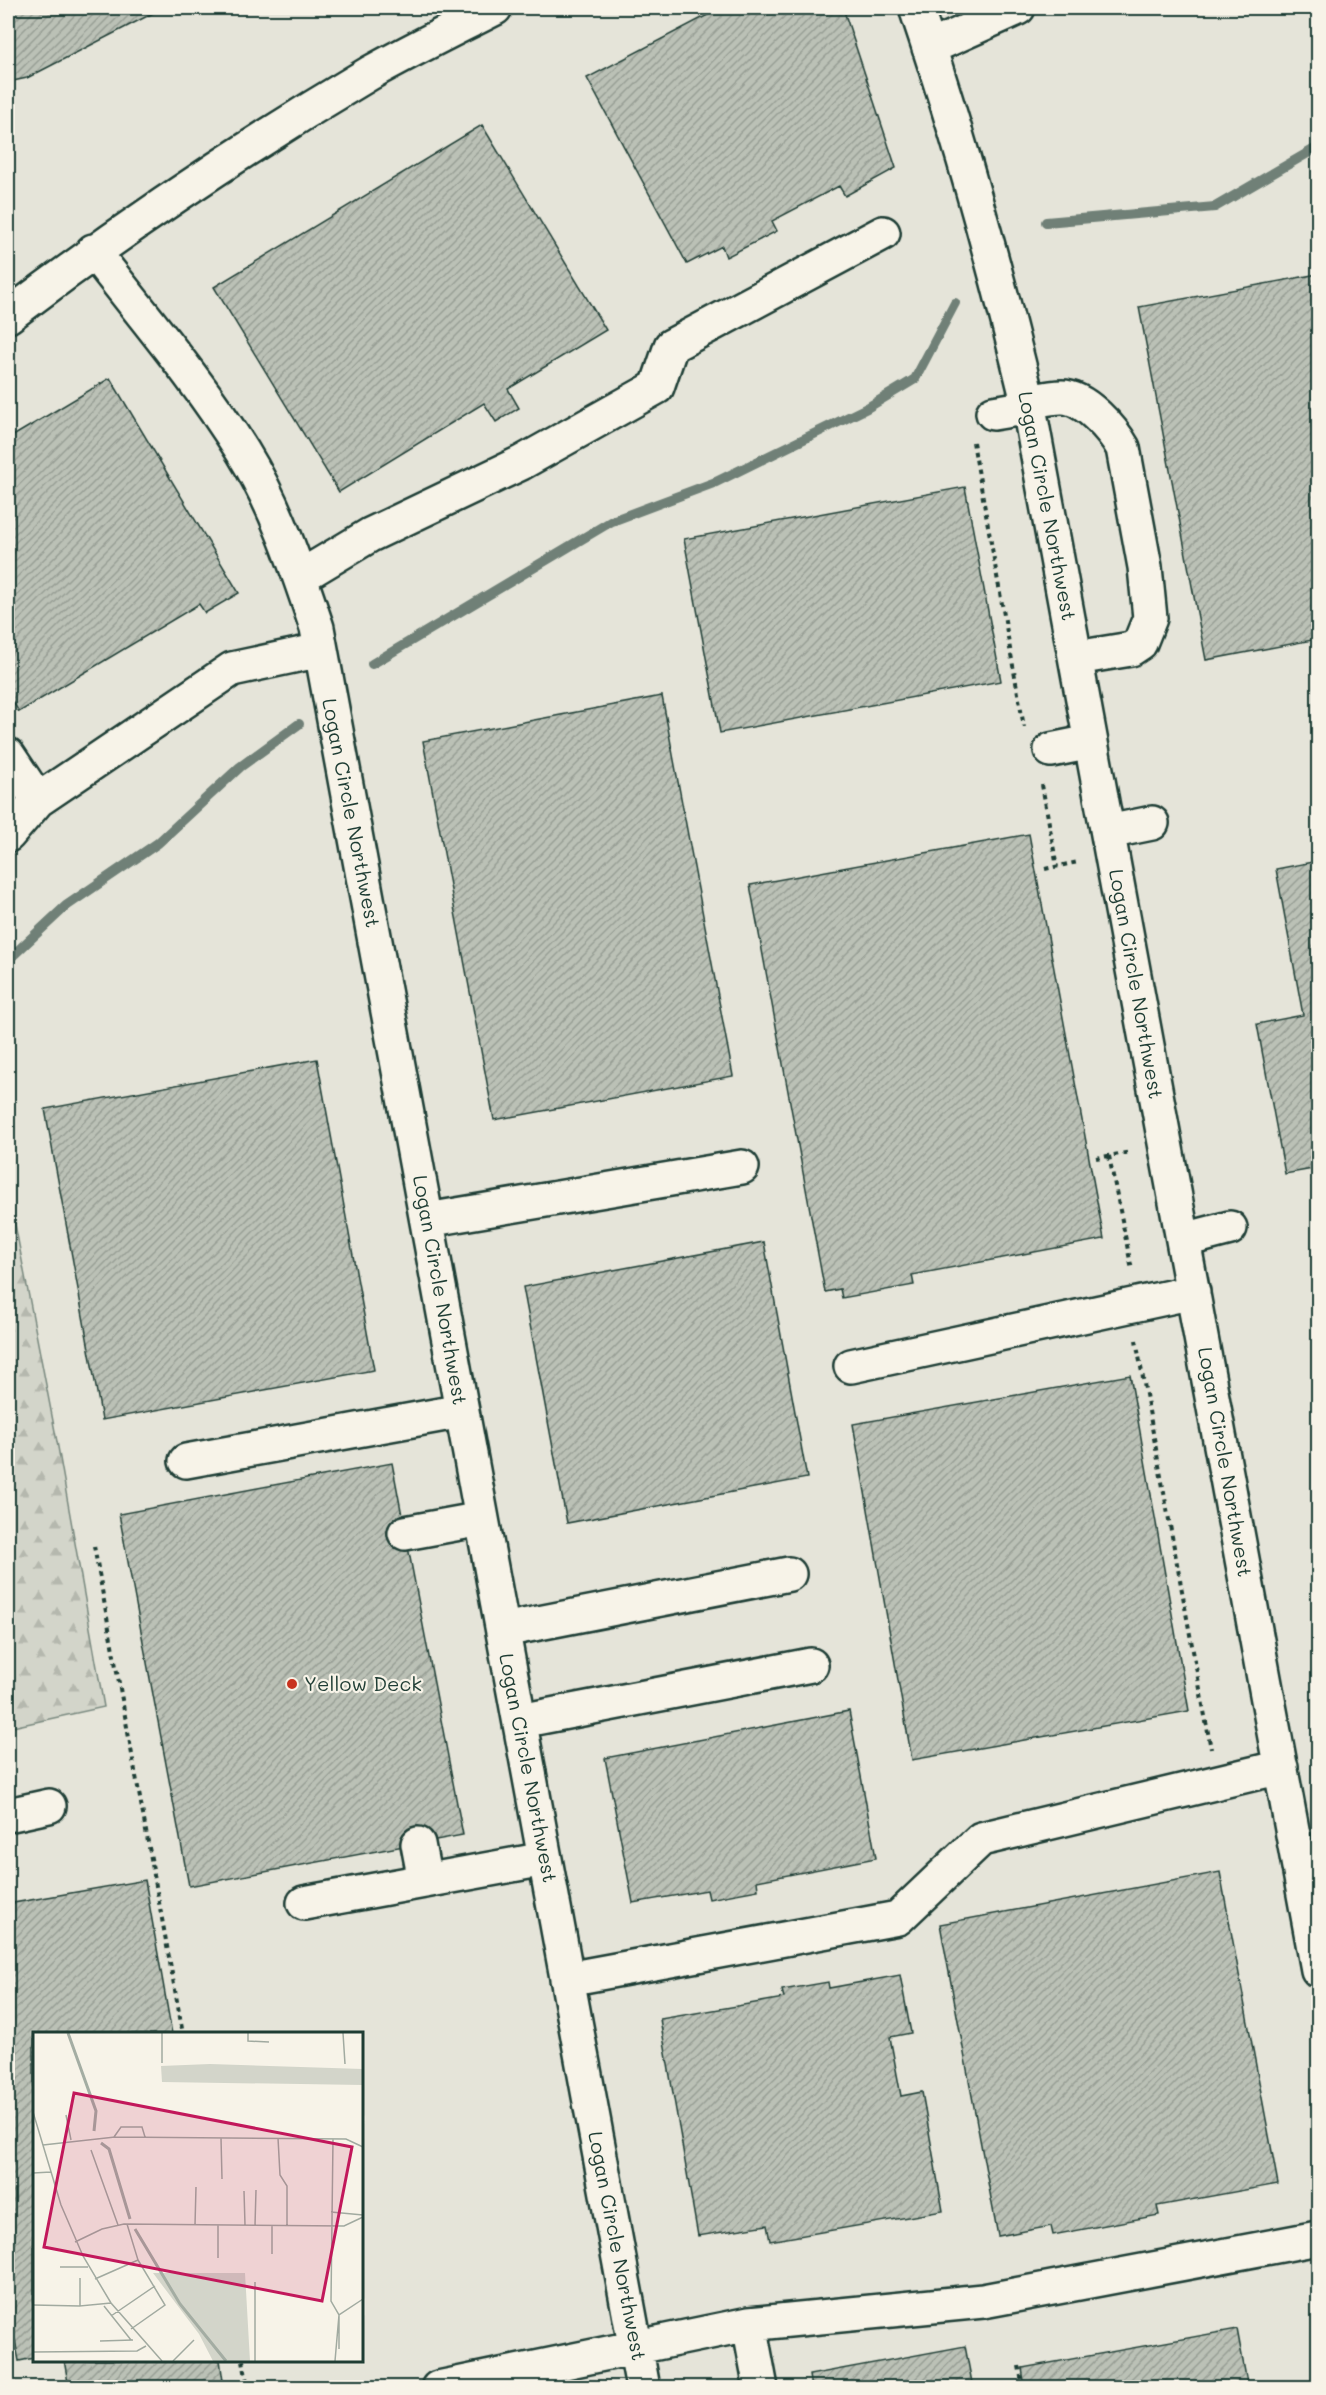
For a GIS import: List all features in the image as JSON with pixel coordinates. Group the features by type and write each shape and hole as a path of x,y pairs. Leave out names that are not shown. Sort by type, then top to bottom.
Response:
{"street":[{"path":"8,316 93,251 236,155 373,72 495,8"},
{"name":"Logan Circle Northwest","path":"915,8 951,111 989,242 1029,405 1318,1970"},
{"path":"929,48 1018,8"},
{"path":"300,577 370,535 521,463 657,387 671,346 883,233"},
{"name":"Logan Circle Northwest","path":"93,251 205,394 244,454 287,538 321,650 643,2388"},
{"path":"993,413 1065,397 1098,415 1115,434 1123,448 1145,567 1150,618 1140,643 1131,649 1076,658"},
{"path":"8,835 38,800 232,669 321,650"},
{"path":"1038,752 1091,742"},
{"path":"8,755 38,800"},
{"path":"1108,832 1152,823"},
{"path":"427,1220 742,1167"},
{"path":"1184,1240 1230,1228"},
{"path":"851,1366 1193,1292"},
{"path":"186,1461 462,1411"},
{"path":"405,1533 482,1519"},
{"path":"502,1630 789,1574"},
{"path":"520,1721 811,1665"},
{"path":"567,1979 898,1918 981,1839 1281,1767"},
{"path":"8,1815 49,1806"},
{"path":"418,1844 424,1881"},
{"path":"304,1903 545,1859"},
{"path":"438,2388 749,2324 983,2301 1318,2238"},
{"path":"749,2324 761,2388"}],"path":[{"path":"973,441 1038,752 1058,867"},
{"path":"1045,869 1088,860"},
{"path":"1096,1158 1142,1150"},
{"path":"1109,1156 1138,1304"},
{"path":"1135,1339 1217,1782"},
{"path":"94,1546 183,2032"},
{"path":"243,2362 248,2388"},
{"path":"1019,2366 1023,2388"}],"shaded area":[{"path":"8,8 1318,8 1318,2387 8,2388"}],"green space":[{"path":"8,1188 58,1447 104,1707 8,1728"}],"building":[{"path":"8,8 163,8 27,78 8,82"},
{"path":"721,8 843,8 896,168 845,196 839,186 772,221 777,231 726,257 722,246 687,264 587,78"},
{"path":"482,125 606,330 508,389 519,408 496,422 484,403 339,492 214,287"},
{"path":"1318,274 1318,639 1206,660 1139,307"},
{"path":"110,378 239,593 205,613 199,604 19,712 8,694 8,439"},
{"path":"965,487 1001,681 720,733 684,539"},
{"path":"662,696 733,1076 494,1120 423,741"},
{"path":"1029,834 1104,1239 912,1275 914,1285 842,1298 840,1289 825,1292 750,885"},
{"path":"1318,861 1318,1168 1285,1174 1257,1024 1303,1015 1276,869"},
{"path":"317,1059 374,1370 102,1420 45,1109"},
{"path":"764,1242 807,1478 567,1523 523,1287"},
{"path":"1130,1375 1189,1711 912,1760 853,1424"},
{"name":"Yellow Deck","path":"392,1463 463,1835 189,1886 119,1514"},
{"path":"849,1711 876,1858 757,1881 758,1890 709,1899 707,1890 633,1903 605,1758"},
{"path":"1220,1872 1278,2184 1157,2206 1159,2215 1053,2235 1051,2226 998,2236 940,1924"},
{"path":"145,1880 172,2032 33,2032 33,2358 19,2361 15,2340 8,2341 8,1904"},
{"path":"900,1975 911,2033 890,2037 901,2096 922,2092 943,2211 770,2241 767,2225 698,2236 660,2019 784,1998 782,1990 828,1982 829,1988"},
{"path":"1237,2329 1248,2388 1025,2388 1022,2368"},
{"path":"965,2346 973,2388 811,2388 809,2375"},
{"path":"64,2362 220,2362 224,2388 69,2388"}],"waterway":[{"path":"1046,222 1215,207 1318,147"},
{"path":"372,664 612,521 716,482 867,408 915,379 955,303"},
{"path":"8,960 66,906 158,843 240,767 299,724"}],"place":[{"name":"Yellow Deck","path":"292,1684"}]}
